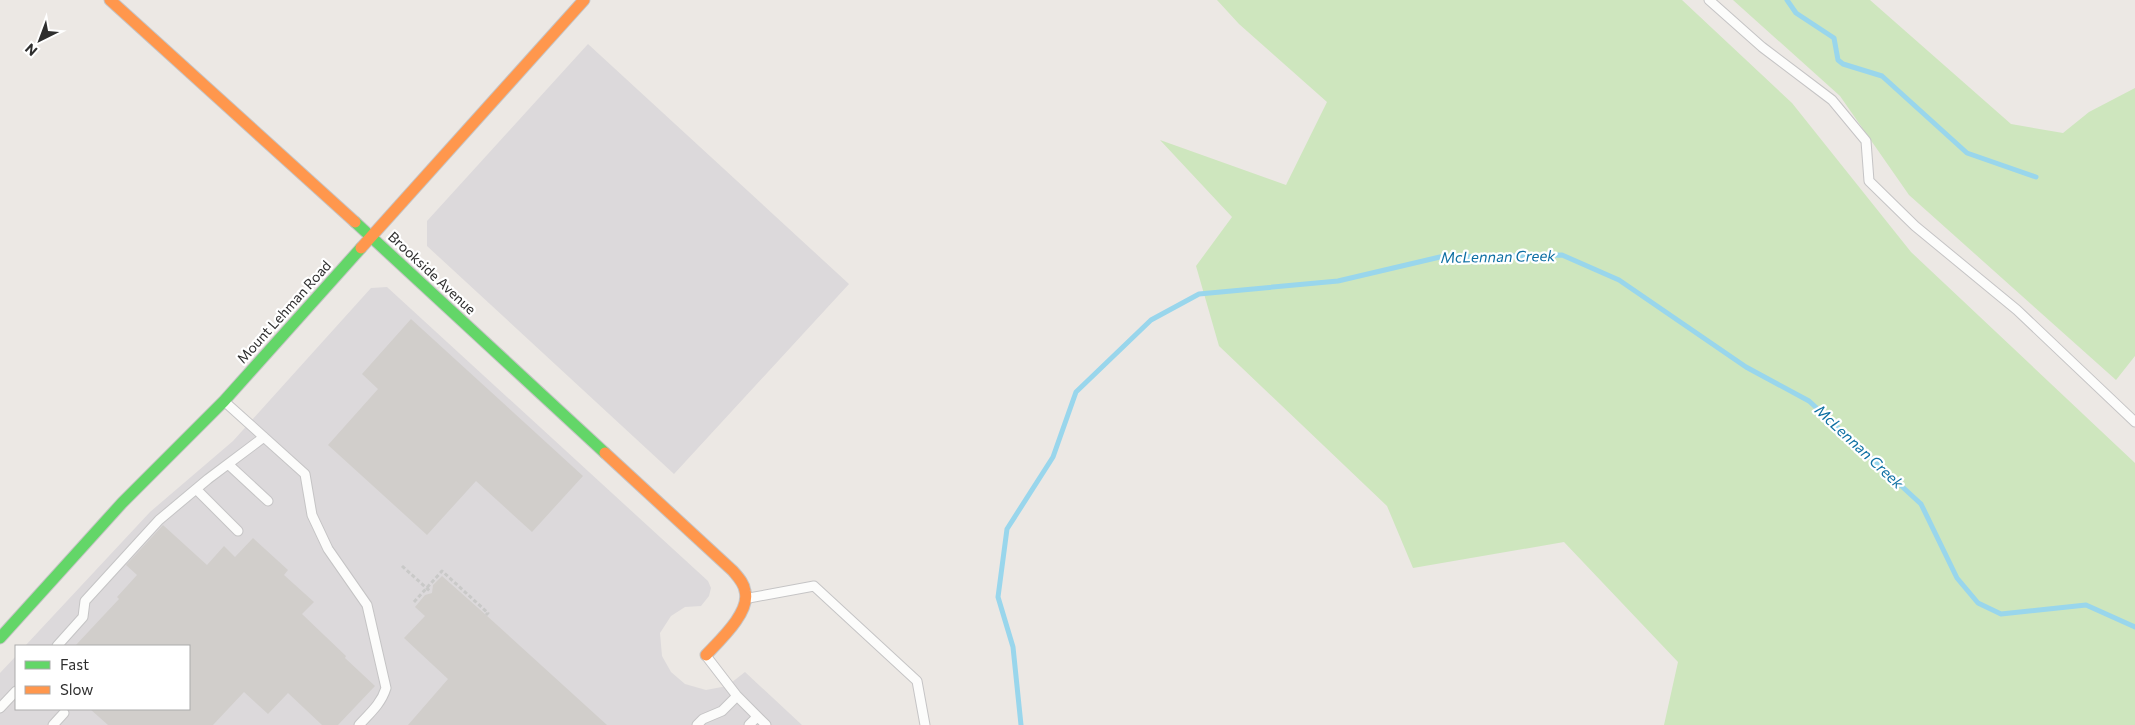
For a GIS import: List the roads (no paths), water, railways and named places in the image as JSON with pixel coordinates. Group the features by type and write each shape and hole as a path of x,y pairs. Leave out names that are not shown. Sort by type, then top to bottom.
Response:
{"street":[{"name":"Brookside Avenue","path":"110,0 371,237 732,571 743,584 746,598"},
{"name":"Mount Lehman Road","path":"0,638 122,504 224,401 584,0"},
{"path":"706,654 732,624 746,598"}],"lane":[{"path":"1710,0 1762,47 1832,100 1866,141 1869,181 1915,226 2017,310 2135,422"},
{"path":"224,401 305,474 312,516 328,550 367,606 386,688 379,702 359,725"},
{"path":"58,645 84,617 85,601 159,520 264,436"},
{"path":"228,464 268,501"},
{"path":"196,489 238,531"},
{"path":"746,598 814,586 917,681 925,725"},
{"path":"706,654 738,696 766,725"},
{"path":"0,708 15,691"},
{"path":"698,725 703,719 722,711 738,696"},
{"path":"53,725 64,713"},
{"path":"749,725 757,716"}],"waterway":[{"path":"1787,0 1796,13 1834,38 1838,60 1843,64 1882,76 1967,153 2036,177"},
{"name":"McLennan Creek","path":"1021,725 1013,647 998,597 1007,529 1053,457 1076,392 1151,320 1199,294 1338,281 1440,257 1562,255 1619,280 1746,367 1809,401 1921,504 1957,578 1978,603 2001,614 2086,605 2135,627"}]}
